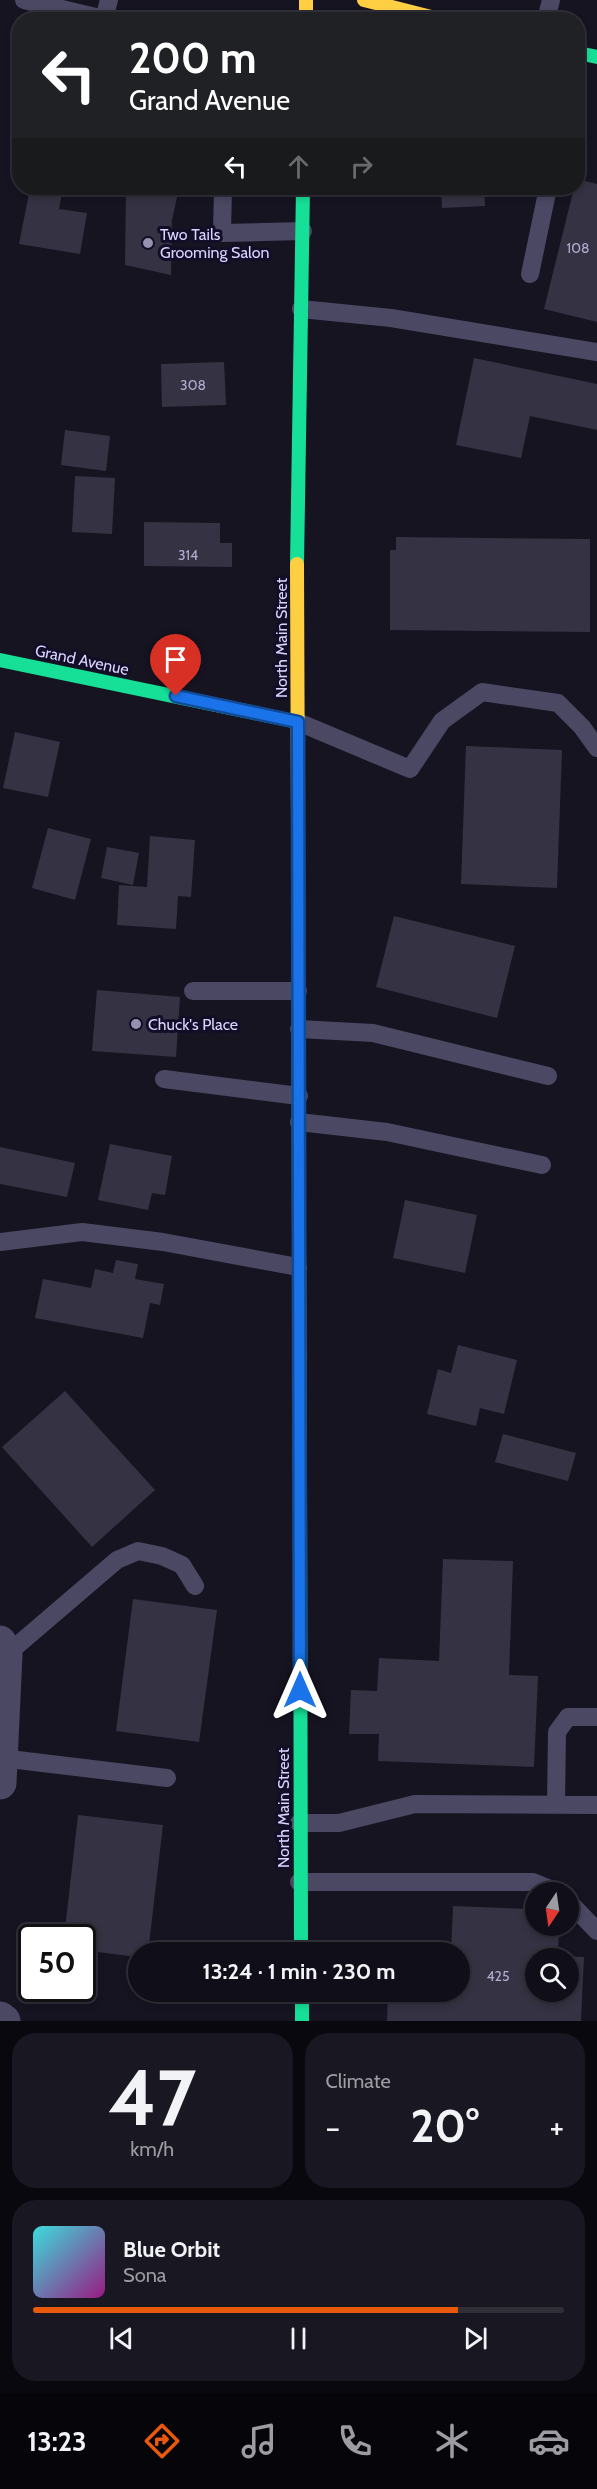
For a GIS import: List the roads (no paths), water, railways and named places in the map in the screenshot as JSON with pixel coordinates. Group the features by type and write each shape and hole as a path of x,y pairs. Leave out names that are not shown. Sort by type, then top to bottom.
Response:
{"main road":[{"path":"364,0 411,12"},
{"name":"North Main Street","path":"301,1942 297,521 303,195"},
{"name":"Grand Avenue","path":"0,660 298,722"},
{"path":"302,2002 302,2021"}],"street":[{"path":"1,1771 3,1648"},
{"path":"0,2018 4,2021"}],"lane":[{"path":"29,1 75,12"},
{"path":"223,195 222,233 303,231"},
{"path":"530,274 547,195"},
{"path":"301,309 391,318 597,352"},
{"path":"298,722 410,769 442,720 482,692 558,703 582,727 597,748"},
{"path":"193,991 298,991"},
{"path":"299,1029 374,1033 548,1076"},
{"path":"164,1079 298,1096"},
{"path":"299,1122 387,1132 542,1165"},
{"path":"0,1242 82,1232 163,1242 298,1268"},
{"path":"3,1648 117,1560 138,1551 162,1556 182,1565 195,1586"},
{"path":"556,1804 557,1732 568,1717 597,1717"},
{"path":"1,1771 167,1778"},
{"path":"299,1823 339,1823 415,1804 597,1805"},
{"path":"299,1882 525,1882"},
{"path":"579,1912 597,1931"}],"place":[{"name":"Two Tails Grooming Salon","path":"148,243"},
{"name":"Chuck's Place","path":"136,1024"}]}
